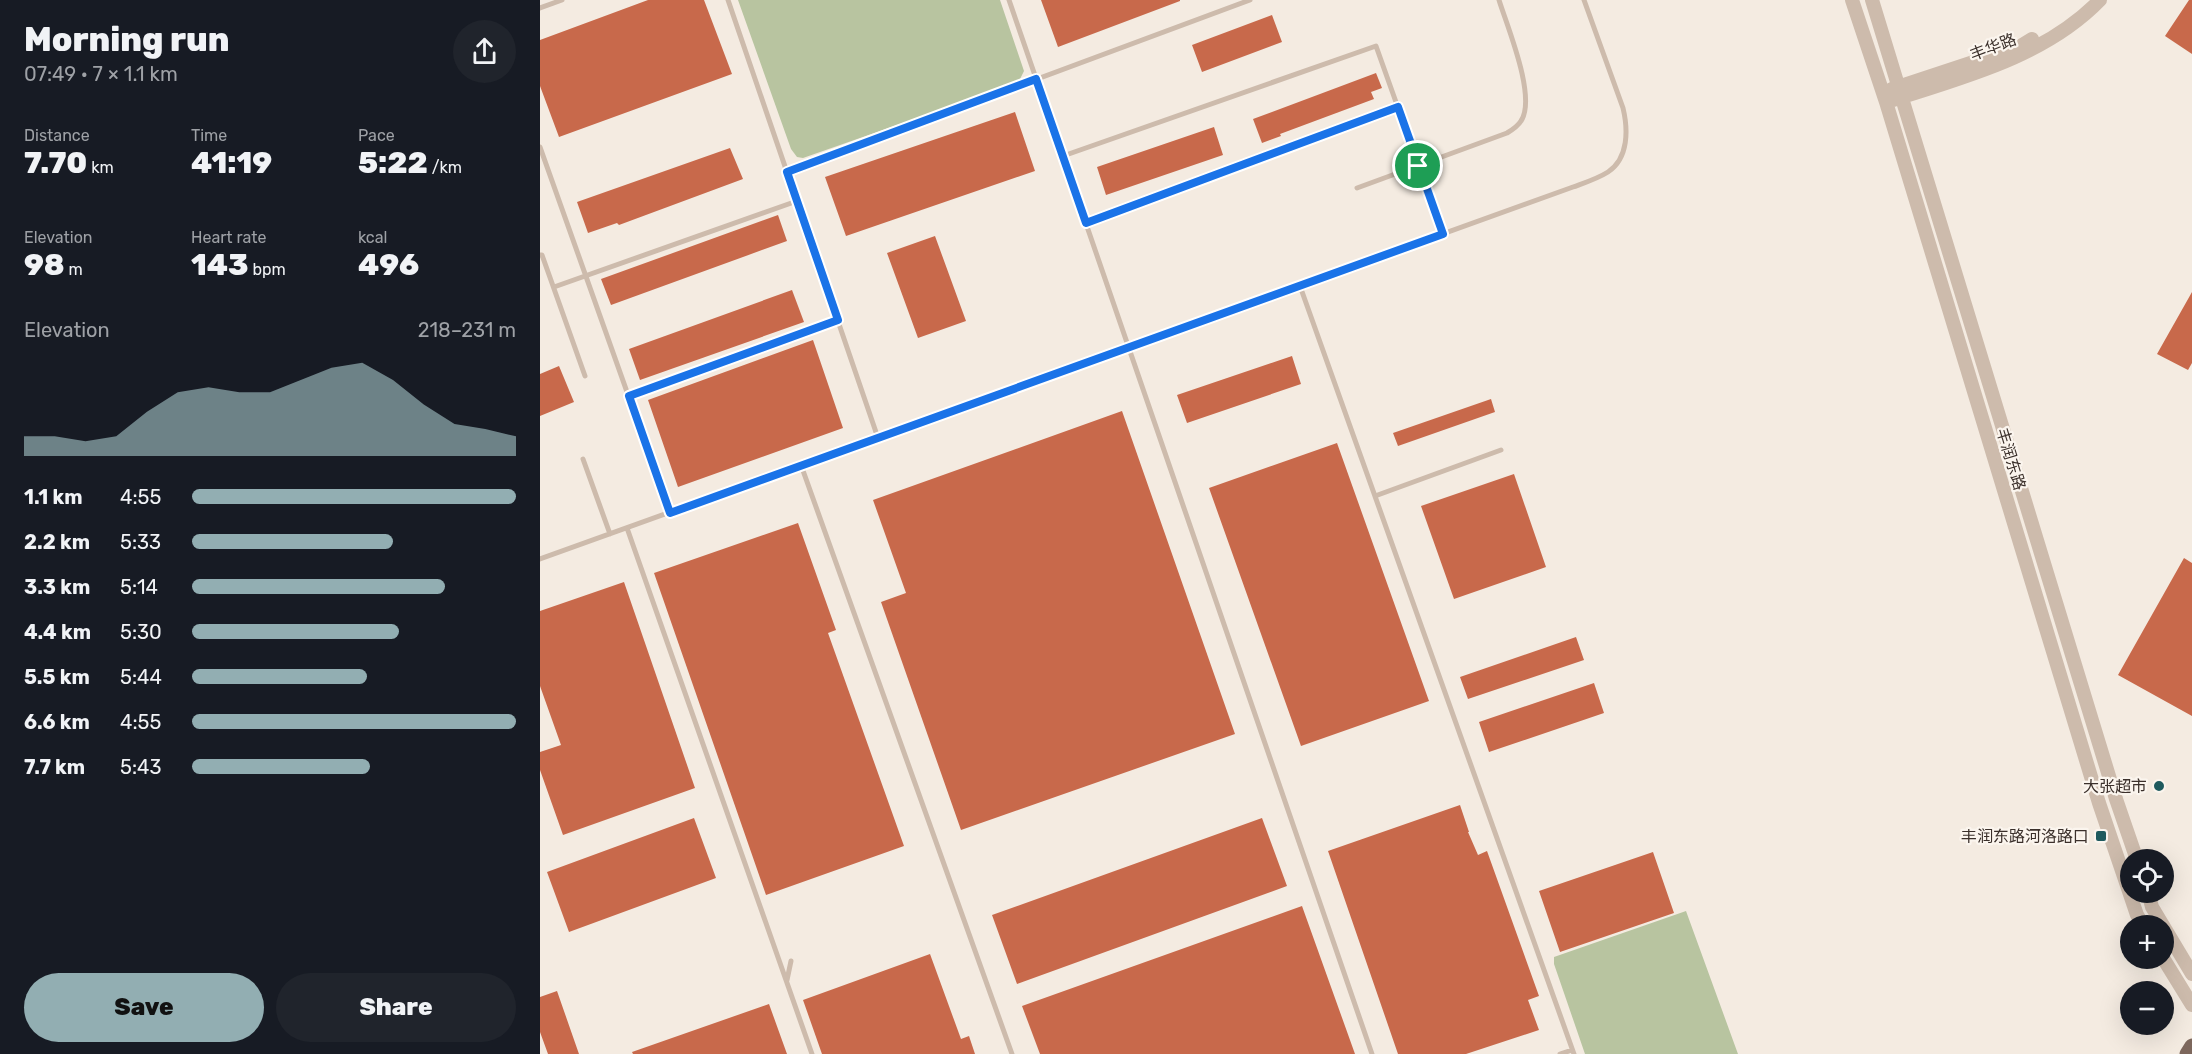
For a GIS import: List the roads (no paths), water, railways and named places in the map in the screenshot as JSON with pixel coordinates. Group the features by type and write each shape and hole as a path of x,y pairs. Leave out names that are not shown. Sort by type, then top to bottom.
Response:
{"main road":[{"path":"2187,1054 2192,1046"}],"street":[{"name":"丰润东路","path":"1852,0 1884,97 2099,803 2138,915"},
{"name":"丰润东路","path":"1872,0 2133,849"},
{"name":"丰华路","path":"1901,92 2019,47 2078,9 2087,0"},
{"name":"丰华路","path":"1884,97 2022,56 2086,15 2100,0"},
{"path":"2151,903 2192,974"},
{"path":"2170,969 2192,1005"}],"lane":[{"path":"540,8 561,0"},
{"path":"728,0 878,438"},
{"path":"1009,0 1372,1054"},
{"path":"787,172 1250,0"},
{"path":"1357,188 1507,133 1522,120 1526,105 1525,84 1499,0"},
{"path":"540,559 1573,187 1608,172 1616,165 1626,143 1626,122 1584,0"},
{"path":"1063,156 1376,46 1443,234"},
{"path":"1086,223 1398,107"},
{"path":"540,147 670,513"},
{"path":"554,287 797,201"},
{"path":"540,255 542,255 554,287 585,376"},
{"path":"1299,286 1573,1052 1560,1054"},
{"path":"629,396 838,320"},
{"path":"1375,496 1501,450"},
{"path":"583,459 610,534"},
{"path":"801,465 1012,1054"},
{"path":"627,528 812,1054"},
{"path":"787,981 791,961"}],"place":[{"name":"大张超市","path":"2159,786"},
{"name":"丰润东路河洛路口","path":"2101,836"}]}
